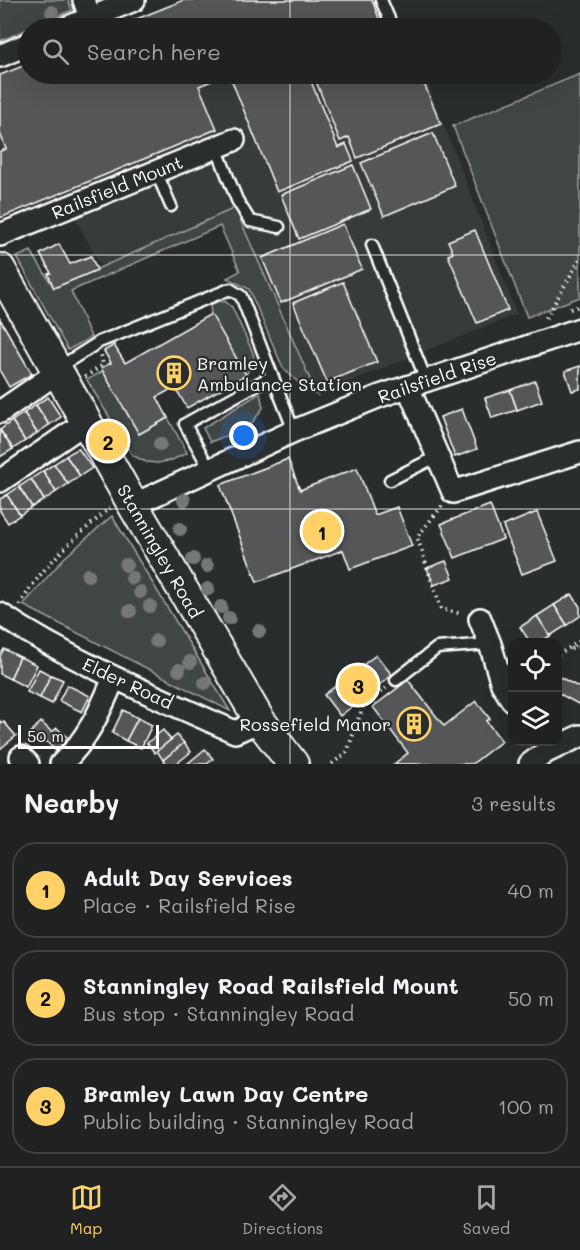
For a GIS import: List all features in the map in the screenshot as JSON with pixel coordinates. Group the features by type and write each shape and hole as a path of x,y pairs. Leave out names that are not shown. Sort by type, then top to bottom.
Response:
{"street":[{"path":"87,9 134,0"},
{"path":"0,56 18,48"},
{"name":"Railsfield Mount","path":"0,235 225,143"},
{"name":"Stanningley Road","path":"0,269 66,373 86,422 260,721 293,764"},
{"name":"Railsfield Rise","path":"133,506 294,431 380,396 580,329"},
{"path":"2,406 66,373"},
{"path":"417,384 438,456 453,492 580,452"},
{"path":"0,481 86,422"},
{"path":"480,619 502,684 508,693"},
{"name":"Elder Road","path":"4,622 114,678 236,732 260,721"},
{"path":"61,764 85,737 102,708 114,678"},
{"path":"538,752 580,736"}],"lane":[{"path":"381,0 389,18"},
{"path":"225,143 237,200 250,221 279,226"},
{"path":"156,171 171,206"},
{"path":"372,244 417,384"},
{"path":"66,373 99,342 230,289 241,296 294,431"},
{"path":"210,470 185,424 272,376"},
{"path":"390,480 438,456"},
{"path":"396,680 437,648 490,644"}],"path":[{"path":"546,318 580,259"},
{"path":"66,373 103,365 99,342"},
{"path":"453,492 417,537 441,609 480,619"},
{"path":"4,622 53,560 104,514"},
{"path":"562,653 580,641"},
{"path":"567,650 580,647"},
{"path":"332,764 347,752 363,706 396,680"}],"shaded area":[{"path":"0,0 68,0 72,10 53,18 18,18 18,33 0,41"},
{"path":"18,68 18,84 428,84 517,314 317,395 235,208 101,267 64,196 0,218 0,75"},
{"path":"580,74 580,297 527,317 453,126 556,84 562,84 562,81"},
{"path":"235,208 317,395 301,385 283,368 249,289 227,278 240,271 220,226 71,291 91,337 68,350 17,257 31,251 54,288"},
{"path":"218,301 226,302 232,307 253,353 254,360 246,375 211,314 210,305"},
{"path":"103,371 139,434 168,418 187,453 158,463 146,462 132,455 87,380"},
{"path":"260,393 263,408 249,427 210,442 203,428"},
{"path":"112,516 230,711 23,605 64,558"}],"building":[{"path":"184,0 372,0 379,18 139,18"},
{"path":"18,68 18,84 204,84 199,86 217,129 0,218 0,151 6,149 0,133 0,75"},
{"path":"233,84 312,84 338,148 346,144 353,161 277,192"},
{"path":"317,84 424,84 441,124 357,158 349,137 340,141"},
{"path":"433,133 455,186 384,216 361,163"},
{"path":"353,165 371,209 299,239 281,195"},
{"path":"343,224 362,269 281,303 262,258"},
{"path":"475,230 508,310 477,323 448,255 453,253 448,241"},
{"path":"59,244 70,264 91,256 97,270 54,288 48,274 51,273 40,254"},
{"path":"343,282 377,362 327,382 293,303"},
{"name":"Bramley Ambulance Station","path":"211,314 246,375 187,408 175,387 157,397 168,418 139,434 101,368 111,363 104,351 114,345 125,363"},
{"path":"0,319 32,374 9,387 0,371"},
{"path":"580,366 580,389 572,391 565,371"},
{"path":"535,381 542,401 517,410 510,390"},
{"path":"510,390 517,410 492,418 485,398"},
{"path":"48,397 61,417 49,425 36,405"},
{"path":"36,405 49,425 37,433 24,413"},
{"path":"462,409 477,449 455,457 440,417"},
{"path":"24,413 37,433 25,441 12,421"},
{"path":"12,421 25,441 13,449 0,430"},
{"path":"0,430 13,449 0,457"},
{"path":"78,448 92,468 80,476 66,456"},
{"path":"66,456 80,476 68,484 54,464"},
{"path":"288,459 300,490 357,468 375,515 397,507 412,546 350,569 343,550 257,582 220,485"},
{"path":"54,464 68,484 56,492 43,471"},
{"path":"43,471 56,492 44,500 31,479"},
{"path":"31,479 44,500 32,507 19,487"},
{"path":"19,487 32,507 20,515 7,495"},
{"path":"7,495 20,515 8,523 0,511 0,499"},
{"path":"490,505 503,539 455,558 441,524"},
{"path":"537,512 557,561 522,574 503,526"},
{"path":"446,561 453,578 434,585 427,568"},
{"path":"572,594 580,607 580,616 567,625 554,605"},
{"path":"554,605 567,625 550,636 537,616"},
{"path":"537,616 550,636 527,638 520,627"},
{"path":"4,649 20,657 10,679 0,674 0,656"},
{"path":"376,655 392,675 340,716 324,695"},
{"path":"20,657 37,665 26,687 10,679"},
{"path":"39,669 51,675 40,698 27,692"},
{"path":"51,675 63,680 52,704 40,698"},
{"path":"562,678 580,688 580,705 562,695"},
{"name":"Rossefield Manor","path":"408,680 444,726 476,701 490,719 486,721 502,741 472,764 394,764 408,753 373,707"},
{"path":"67,685 90,696 82,712 59,701"},
{"path":"123,710 138,718 126,741 112,733"},
{"path":"138,718 152,725 141,748 126,741"},
{"path":"0,721 4,722 16,736 0,749"},
{"path":"41,722 52,732 57,728 68,738 56,751 45,740 43,743 31,732"},
{"path":"163,730 171,740 155,753 147,743"},
{"path":"177,735 184,743 163,760 157,751"},
{"path":"184,743 191,752 176,764 167,764 163,760"},
{"path":"205,749 213,759 207,764 187,764"}],"place":[{"name":"Bramley Ambulance Station","path":"174,373"},
{"name":"Stanningley Road Railsfield Mount","path":"108,441"},
{"name":"Adult Day Services","path":"322,531"},
{"name":"Bramley Lawn Day Centre","path":"358,685"},
{"name":"Rossefield Manor","path":"414,724"}]}
